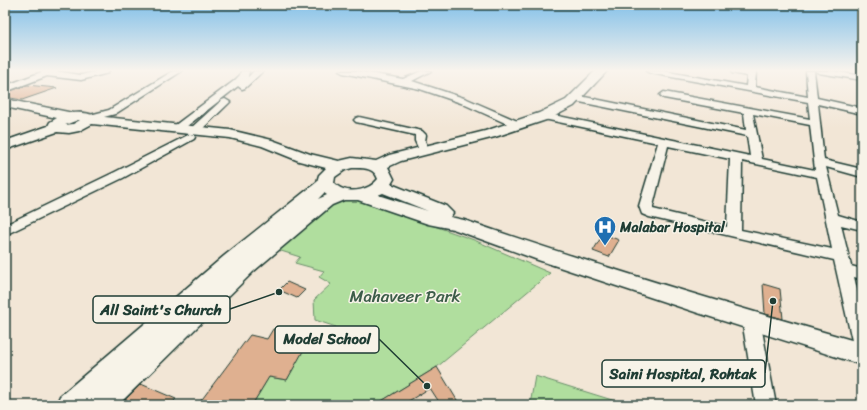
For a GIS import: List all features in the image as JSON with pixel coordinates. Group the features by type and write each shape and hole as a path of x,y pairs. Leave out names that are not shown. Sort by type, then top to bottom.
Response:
{"street":[{"path":"27,109 28,111 56,125 69,129 83,120 112,112 147,90"},
{"path":"178,128 229,90"},
{"path":"5,231 119,175 192,134 239,90"},
{"path":"430,90 456,98 518,125"},
{"path":"377,166 395,158 490,134 544,116 570,103 583,90"},
{"path":"575,98 718,90"},
{"path":"756,90 862,111"},
{"path":"811,90 819,162 841,263 862,345"},
{"path":"665,92 748,111 815,123"},
{"path":"665,92 752,134"},
{"path":"5,104 83,120 192,134 230,134 267,143 305,158 339,166"},
{"path":"748,111 758,162"},
{"path":"544,116 822,175"},
{"path":"83,120 178,128 192,134 220,142 252,149 313,172 337,188 435,220 457,224 544,255 862,354"},
{"path":"359,120 418,133 421,135 420,141 424,150"},
{"path":"5,141 56,125"},
{"path":"5,146 56,125"},
{"path":"664,142 646,206 648,211 654,214 841,263 862,274"},
{"path":"734,234 736,157"},
{"path":"819,162 862,173"},
{"path":"70,405 231,261 337,188 371,192 381,186 386,179 384,172 377,166 365,163 352,163 339,166 332,170 337,188"},
{"path":"381,186 440,210 457,224"},
{"path":"99,405 247,266 326,201 337,188"},
{"path":"832,218 862,226"},
{"path":"751,320 766,405"}],"shaded area":[{"path":"437,367 460,405 375,405"}],"green space":[{"name":"Mahaveer Park","path":"355,198 474,240 550,273 437,367 375,405 252,405 269,377 287,380 309,339 326,343 336,327 315,320 314,300 331,284 319,277 324,271 295,263 300,257 278,250 336,199"},
{"path":"535,376 625,404 625,405 530,405"}],"building":[{"path":"13,90 51,90 22,100 5,97 5,93"},
{"path":"603,234 619,240 609,257 593,251"},
{"path":"287,282 305,290 297,298 279,290"},
{"path":"763,284 780,289 783,319 765,314"},
{"path":"273,329 312,335 287,380 269,377 252,405 214,405 200,402 250,335 267,339"},
{"path":"437,367 460,405 441,405 430,388 402,405 375,405"},
{"path":"141,384 176,399 170,405 120,405"}],"place":[{"name":"Malabar Hospital","path":"605,246"},
{"name":"All Saint's Church","path":"279,292"},
{"name":"Saini Hospital, Rohtak","path":"773,301"},
{"name":"Model School","path":"427,386"}]}
